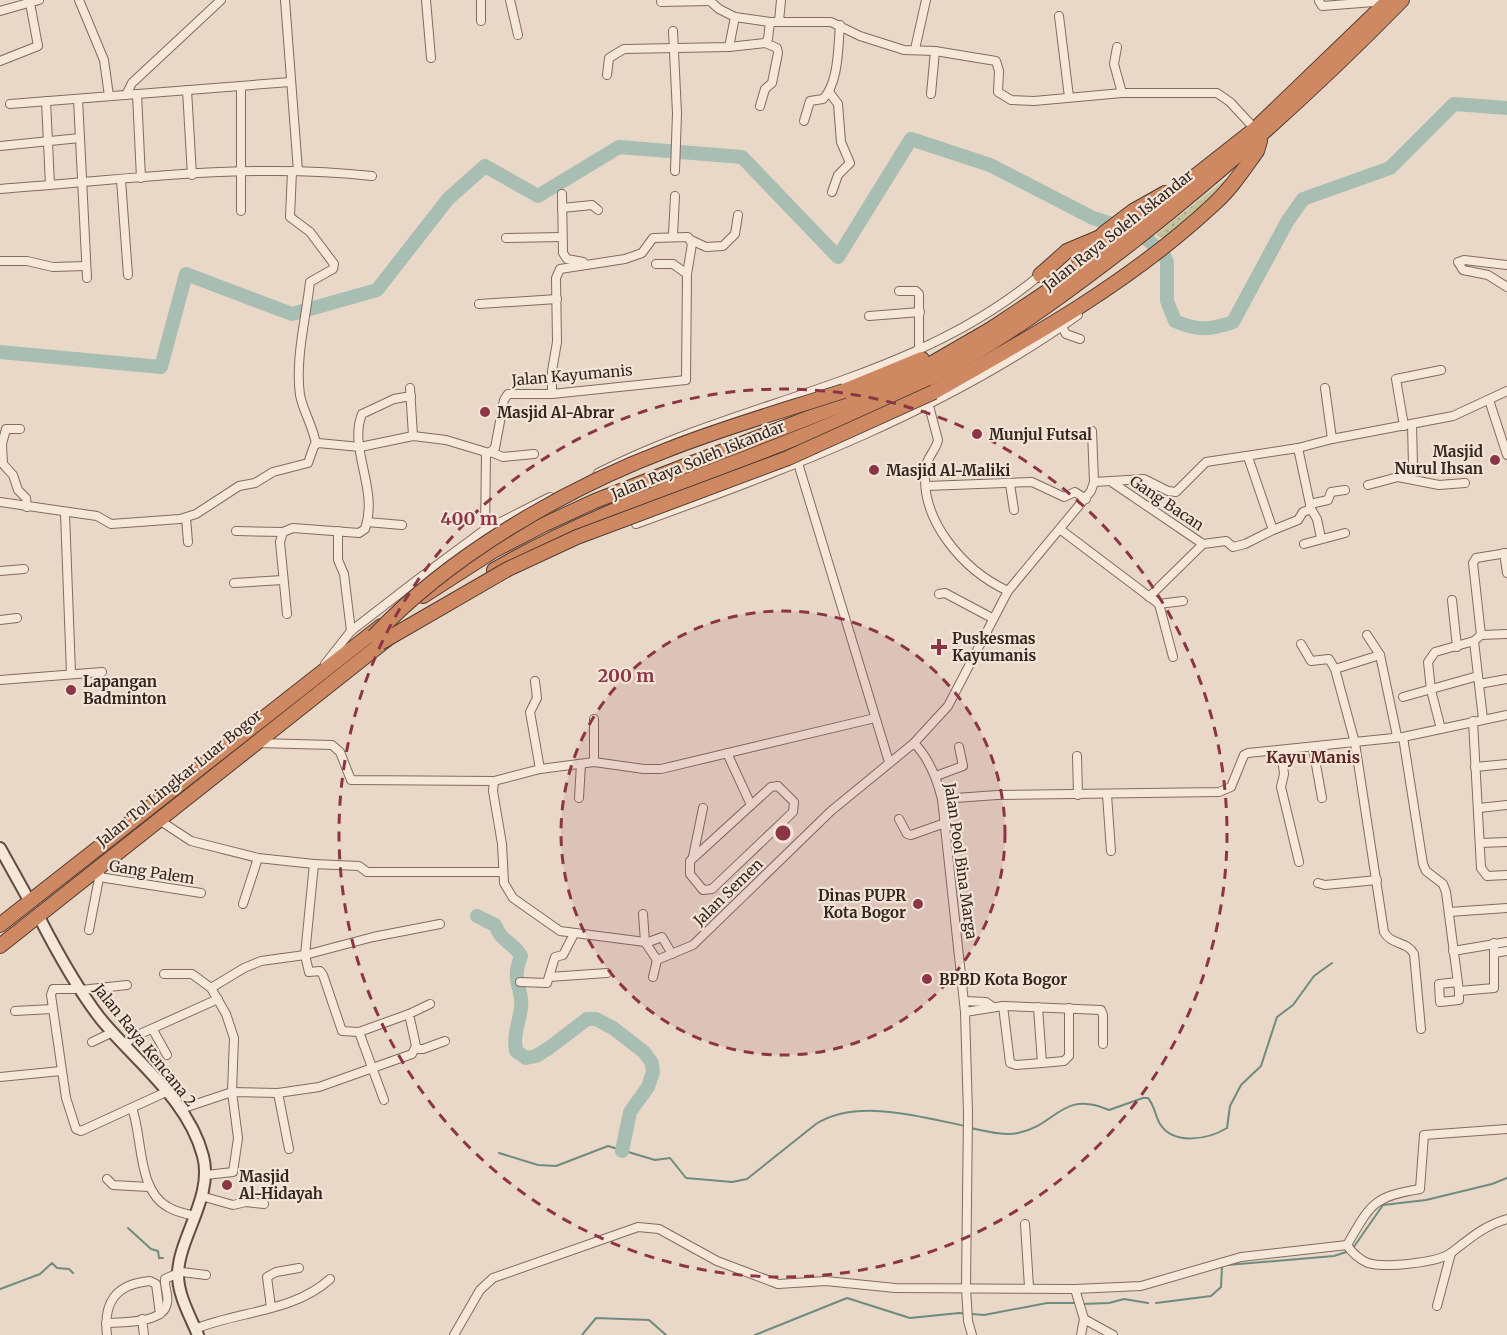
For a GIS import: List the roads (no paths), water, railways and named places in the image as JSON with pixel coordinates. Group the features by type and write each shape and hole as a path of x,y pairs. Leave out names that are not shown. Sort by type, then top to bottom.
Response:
{"highway":[{"name":"Jalan Raya Soleh Iskandar","path":"0,927 314,677 436,596 493,551 595,501 867,395 950,353 1020,310 1106,243 1259,133 1402,0"},
{"name":"Jalan Raya Soleh Iskandar","path":"1141,220 1259,133 1386,2"},
{"path":"377,640 508,569 577,537 788,458 934,392 1022,342 1125,278 1216,203 1257,151 1259,133"},
{"path":"377,640 398,610 425,588 503,533 588,485 666,450 844,391 909,366 991,322 1085,254 1141,220"},
{"name":"Jalan Raya Soleh Iskandar","path":"0,946 101,871 159,820 254,743 403,627 436,596 553,537 792,440 922,382 963,360 1024,322 1106,243"},
{"path":"1040,275 1078,244 1106,243"},
{"name":"Jalan Tol Lingkar Luar Bogor","path":"0,927 377,640"},
{"name":"Jalan Tol Lingkar Luar Bogor","path":"0,941 377,640"}],"street":[{"path":"0,11 39,0"},
{"path":"79,0 104,60 109,96"},
{"path":"126,95 132,82 221,0"},
{"path":"0,502 97,516 114,525 186,518 239,486 258,482 273,472 308,463 316,444 300,393 299,370 308,300 311,280 333,269 334,264 310,232 290,217 295,171 285,0"},
{"path":"426,0 431,58"},
{"path":"481,0 481,21"},
{"path":"510,0 518,35"},
{"path":"779,21 781,0"},
{"path":"915,49 926,0"},
{"path":"1319,0 1324,6 1386,2"},
{"path":"661,2 709,1 735,17 770,22 840,24 883,44 904,50 935,51 996,61 999,71 997,89 1002,97 1034,101 1122,93 1217,93 1230,102 1259,133"},
{"path":"0,61 38,46 30,3"},
{"path":"1059,16 1069,97"},
{"path":"729,47 735,17"},
{"path":"765,43 768,39 770,22"},
{"path":"804,121 810,101 823,99 829,92 840,24"},
{"path":"673,31 677,113 674,142 675,171"},
{"path":"607,75 609,58 624,49 729,47 765,43 776,46 778,53 772,83 765,89 760,106"},
{"path":"1117,47 1114,64 1122,93"},
{"path":"931,94 935,51"},
{"path":"10,104 290,82"},
{"path":"241,86 243,173 241,211"},
{"path":"187,90 192,175"},
{"path":"829,92 838,104 841,142 850,163 838,175 832,192"},
{"path":"137,94 141,178"},
{"path":"78,99 87,278"},
{"path":"46,101 50,185"},
{"path":"0,146 80,138"},
{"path":"0,189 141,178 295,171 372,176"},
{"path":"120,180 128,275"},
{"path":"562,194 562,237 565,257 586,264"},
{"path":"673,236 675,196"},
{"path":"562,208 592,205 598,210"},
{"path":"552,394 552,370 557,342 556,278 560,269 625,259 642,254 652,238 688,237 706,247 723,246 735,234 738,215"},
{"path":"506,238 562,237"},
{"path":"656,264 673,264 687,274 691,240"},
{"path":"1507,265 1464,260 1458,262 1463,270 1488,275 1507,287"},
{"path":"0,261 27,261 53,267 86,266"},
{"name":"Jalan Kayumanis","path":"488,453 495,448 504,400 508,394 552,394 686,380 687,274"},
{"path":"314,677 351,631 483,531 629,457 825,388 920,351 1017,295 1040,275"},
{"path":"632,504 636,524 798,465 929,406 1062,327 1125,278"},
{"path":"899,291 916,291 919,294 920,351"},
{"path":"479,304 557,299"},
{"path":"869,316 920,312"},
{"path":"1062,327 1064,332 1080,339"},
{"path":"1398,477 1402,470 1413,466 1408,425 1395,379 1441,370"},
{"path":"1325,388 1332,439"},
{"path":"1095,482 1144,479 1168,491 1176,492 1182,489 1201,464 1298,448 1332,439 1453,416 1507,391"},
{"path":"236,531 283,532 293,528 359,532 365,529 371,504 360,447 359,421 362,414 410,392 413,436"},
{"path":"1489,400 1507,455"},
{"path":"929,406 938,434 937,445 927,462 927,486 936,520 950,546 977,573 1008,591"},
{"path":"788,426 889,762 914,743 948,706 1008,591 1086,499 1095,482 1092,431"},
{"path":"20,429 6,429 2,452 3,464 13,475 18,490 26,498 27,507"},
{"path":"316,444 360,447 413,436 451,441 503,457 534,454"},
{"path":"1298,448 1310,507 1317,519 1321,538"},
{"path":"488,453 483,531 493,551"},
{"path":"1248,457 1273,530 1298,520 1310,507 1328,500 1331,492 1345,490"},
{"path":"1368,485 1398,477 1439,485 1465,483"},
{"path":"927,486 1032,482 1064,497 1075,492 1086,499"},
{"name":"Gang Bacan","path":"1112,482 1203,544 1226,541 1233,547 1243,549 1273,530"},
{"path":"1010,484 1014,510"},
{"path":"65,513 71,673"},
{"path":"186,518 188,542"},
{"path":"368,522 402,525"},
{"path":"1061,530 1159,604 1173,657"},
{"path":"338,531 338,560 344,574 351,631"},
{"path":"283,532 280,542 287,614"},
{"path":"1304,544 1345,533"},
{"path":"1149,597 1203,544"},
{"path":"1481,635 1473,563 1476,558 1505,553 1507,573"},
{"path":"0,571 24,569"},
{"path":"234,583 283,580"},
{"path":"939,594 945,593 992,618"},
{"path":"1452,600 1457,647"},
{"path":"1159,604 1183,601"},
{"path":"0,620 17,618"},
{"path":"1441,729 1431,690 1428,662 1430,656 1474,641 1481,635 1507,634"},
{"path":"1367,635 1380,655 1400,736 1423,864 1426,871 1444,888 1449,912 1458,982 1458,1001 1439,1001 1439,984 1458,982"},
{"path":"1474,641 1483,719"},
{"path":"1301,644 1311,661 1329,659 1335,669 1355,743 1386,937 1409,947 1414,954 1420,1029"},
{"path":"1335,669 1380,655"},
{"path":"0,680 102,672"},
{"path":"1403,697 1479,680 1507,680"},
{"path":"535,681 537,698 530,712 540,769"},
{"path":"942,799 1219,792 1231,787 1244,755 1355,743 1441,729 1507,715"},
{"path":"254,743 332,745 340,752 351,780 494,781 540,769 594,762 653,769 875,717"},
{"path":"594,719 594,762"},
{"path":"1473,722 1481,868 1484,875 1507,875"},
{"name":"Jalan Pool Bina Marga","path":"914,743 936,776 942,799 964,1001 968,1113 966,1288 968,1321 972,1335"},
{"path":"936,776 963,766 959,747"},
{"path":"1313,748 1322,798"},
{"path":"1281,750 1284,774 1281,787 1299,862"},
{"path":"727,753 751,805"},
{"path":"1077,756 1078,795"},
{"name":"Jalan Semen","path":"672,954 693,945 831,811 889,762"},
{"path":"579,798 581,764"},
{"path":"1475,767 1507,764"},
{"path":"494,781 493,791 502,844 506,888 519,904 554,929 574,934 645,943 662,937 672,954 657,960"},
{"path":"778,786 783,788 795,806 793,812 710,890 703,890 690,874 688,865 693,857 751,805 771,788 778,786"},
{"path":"1107,795 1111,851"},
{"path":"1479,808 1507,805"},
{"path":"693,857 703,808"},
{"path":"899,819 907,834 911,835 945,823"},
{"path":"159,820 191,841 258,858 359,866 367,872 503,872"},
{"path":"1480,843 1507,842"},
{"path":"0,848 30,902"},
{"path":"243,904 258,858"},
{"path":"314,864 305,955 309,972 320,971 323,975 342,1031 359,1032 430,1004"},
{"path":"89,930 101,871"},
{"name":"Gang Palem","path":"101,871 201,893"},
{"path":"1318,883 1325,885 1377,880"},
{"path":"1449,912 1507,908"},
{"path":"643,915 645,943 657,960 653,977"},
{"name":"Jalan Raya Kencana 2","path":"39,917 80,989 113,1032 181,1109 200,1145 206,1175 178,1275"},
{"path":"211,988 252,964 305,955 373,937 440,924"},
{"path":"520,982 546,984 555,957 563,955 574,934"},
{"path":"1453,951 1507,942"},
{"path":"1459,992 1494,988 1494,944"},
{"path":"1495,953 1507,951"},
{"path":"164,974 192,974 211,988 234,1038 232,1092 238,1137 235,1170 230,1174 206,1175"},
{"path":"549,977 607,974"},
{"path":"127,985 53,989 52,1009 69,1113 78,1131 166,1092"},
{"path":"125,1046 130,1038 153,1030 218,999"},
{"path":"964,1001 986,1002 993,1007"},
{"path":"1003,1006 1010,1063 1016,1065 1064,1061 1069,1056 1068,1008"},
{"path":"965,1012 986,1011 993,1007 1003,1006 1102,1011 1103,1044"},
{"path":"1038,1006 1042,1063"},
{"path":"15,1011 52,1009"},
{"path":"181,1109 232,1092 278,1093 319,1087 411,1054 415,1049 409,1014"},
{"path":"153,1030 167,1055"},
{"path":"92,1042 113,1032"},
{"path":"359,1032 384,1100"},
{"path":"415,1049 423,1049 445,1041"},
{"path":"0,1077 61,1071"},
{"path":"278,1093 289,1149"},
{"path":"132,1108 138,1124 144,1175 150,1187 168,1208 195,1216"},
{"path":"1348,1246 1368,1210 1376,1202 1394,1193 1420,1189 1424,1135 1507,1129"},
{"path":"107,1179 113,1185 150,1187"},
{"path":"201,1196 233,1204 264,1204"},
{"path":"1348,1246 1366,1262 1383,1265 1427,1260 1450,1253 1485,1228 1507,1219"},
{"path":"1025,1224 1029,1287"},
{"path":"454,1335 480,1290 493,1278 638,1227 658,1229 717,1261 778,1284 826,1281 895,1288 1075,1289 1151,1284 1231,1259 1348,1246"},
{"path":"1437,1306 1450,1253"},
{"path":"271,1307 267,1277 276,1272 299,1268"},
{"path":"106,1323 142,1319 160,1314 167,1304 165,1279 182,1272 206,1275"},
{"path":"178,1275 181,1292 197,1332 224,1318 299,1300 312,1294 330,1279"},
{"path":"105,1335 107,1307 114,1297 132,1285 146,1281 156,1284 160,1314"},
{"path":"1075,1289 1084,1319 1081,1335"},
{"path":"142,1319 144,1335"},
{"path":"1084,1319 1113,1335"}],"waterway":[{"path":"0,352 161,367 186,274 292,314 377,290 448,199 485,166 538,196 619,147 742,157 838,257 911,139 990,165 1093,218 1125,228 1148,240 1163,253 1167,262 1167,301 1175,321 1197,328 1218,327 1233,322 1287,222 1303,199 1390,168 1454,104 1507,108"},
{"path":"477,916 495,925 501,935 521,956 517,973 521,1001 516,1051 526,1058 536,1056 587,1019 596,1019 613,1028 644,1052 652,1063 653,1072 648,1087 630,1112 622,1151"},
{"path":"971,1128 1000,1134 1018,1133 1042,1124 1070,1106 1093,1105 1109,1110 1148,1098 1160,1124 1174,1135 1192,1138 1220,1132 1227,1128 1230,1106 1241,1085 1261,1066 1277,1017 1293,1005 1314,976 1332,963"},
{"path":"499,1153 538,1165 556,1166 608,1146 655,1160 670,1158 686,1178 732,1182 747,1179 816,1124 832,1116 851,1112 890,1112 965,1126"},
{"path":"1353,1248 1383,1205 1426,1200 1492,1184 1507,1178"},
{"path":"128,1228 151,1249 158,1251 159,1258 163,1258"},
{"path":"1227,1265 1334,1256 1349,1251"},
{"path":"0,1289 40,1274 52,1263 57,1268 69,1269 73,1273"},
{"path":"1156,1303 1211,1296 1221,1287 1222,1266"},
{"path":"755,1335 847,1298 910,1318 959,1313 984,1315 1047,1303 1076,1303"},
{"path":"1081,1304 1109,1303 1124,1299 1148,1303"},
{"path":"582,1335 596,1318 649,1320 666,1335"}],"place":[{"name":"Masjid Al-Abrar","path":"485,412"},
{"name":"Munjul Futsal","path":"977,434"},
{"name":"Masjid Nurul Ihsan","path":"1495,460"},
{"name":"Masjid Al-Maliki","path":"874,470"},
{"name":"Puskesmas Kayumanis","path":"939,647"},
{"name":"Lapangan Badminton","path":"71,690"},
{"name":"Dinas PUPR Kota Bogor","path":"918,904"},
{"name":"BPBD Kota Bogor","path":"927,979"},
{"name":"Masjid Al-Hidayah","path":"227,1185"}],"district":[{"name":"Kayu Manis","path":"1313,757"}]}
